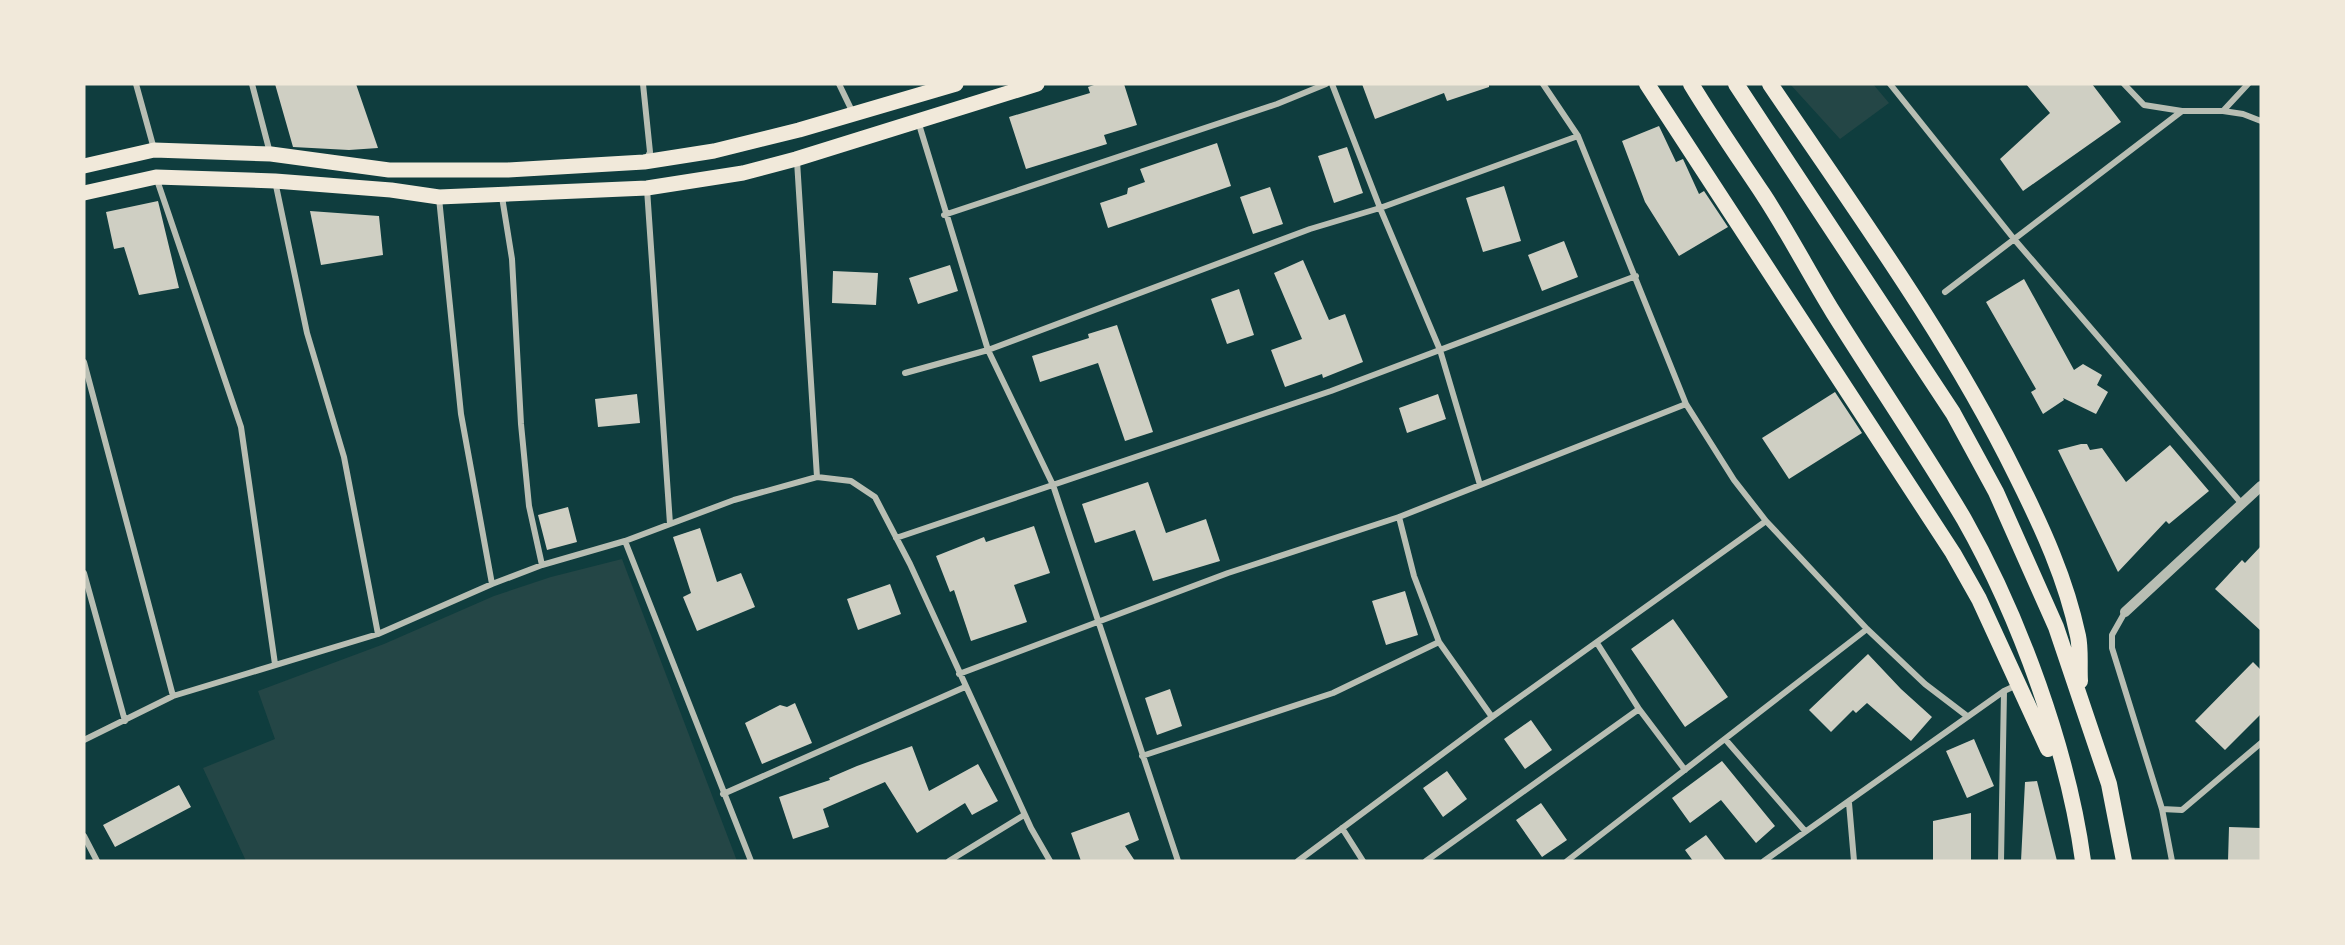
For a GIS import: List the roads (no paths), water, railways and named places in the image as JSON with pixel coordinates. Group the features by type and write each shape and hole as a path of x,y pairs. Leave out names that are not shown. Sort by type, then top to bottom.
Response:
{"highway":[{"path":"1647,84 1953,553 1979,599 2011,688 2070,796"},
{"path":"1691,84 1731,149 1763,195 1965,521 2018,633 2056,743 2070,796 2083,861"},
{"path":"1736,84 1953,413 1996,492 2056,627 2109,784 2124,861"},
{"path":"1770,84 1900,276 1968,383 2009,460 2055,558 2069,601 2079,638 2080,697"}],"main road":[{"path":"84,166 154,150 271,154 389,170 508,170 644,162 714,151 854,115 956,84"},
{"path":"84,193 156,177 275,181 392,190 439,197 647,188 731,175 796,159 1037,84"}],"street":[{"path":"136,84 154,150"},
{"path":"252,84 271,154"},
{"path":"643,84 650,152 644,162"},
{"path":"839,84 854,115"},
{"path":"944,215 1277,104 1326,84"},
{"path":"1332,84 1380,208 1440,350 1480,485"},
{"path":"1543,84 1578,136 1686,404 1734,480 1766,521 1868,629 1925,684 1968,716"},
{"path":"1890,84 2014,239 2242,504"},
{"path":"2124,84 2144,105 2182,111 2223,111 2244,114 2261,121"},
{"path":"2223,111 2248,84"},
{"path":"1945,292 2182,111"},
{"path":"917,120 944,215 988,350 1053,485 1178,861"},
{"path":"905,373 988,350 1310,230 1380,208 1578,136"},
{"path":"796,159 817,477"},
{"path":"156,177 241,427 275,664"},
{"path":"275,181 307,333 344,457 378,634"},
{"path":"647,188 670,524"},
{"path":"502,196 512,260 521,424 529,507 542,566"},
{"path":"439,197 461,414 492,584"},
{"path":"896,538 1331,391 1636,276"},
{"path":"84,362 174,696"},
{"path":"959,674 1228,573 1399,517 1686,404"},
{"path":"84,740 174,696 378,634 492,584 625,541 734,500 817,477 851,481 875,497 1024,815 1050,861"},
{"path":"2172,861 2162,809 2112,648 2112,635 2125,612 2261,486"},
{"path":"1399,517 1414,576 1438,642 1492,717"},
{"path":"1298,861 1492,717 1766,521"},
{"path":"625,541 751,861"},
{"path":"84,573 125,721"},
{"path":"1567,861 1868,629"},
{"path":"1142,756 1333,693 1438,642"},
{"path":"1597,643 1639,709 1685,770"},
{"path":"723,794 964,687"},
{"path":"1764,861 2011,688"},
{"path":"2001,861 2011,688"},
{"path":"1426,861 1639,709"},
{"path":"1725,739 1805,831"},
{"path":"2162,809 2182,810 2261,743"},
{"path":"1849,803 1854,861"},
{"path":"949,861 1024,815"},
{"path":"1342,828 1363,861"},
{"path":"84,836 97,861"}]}
